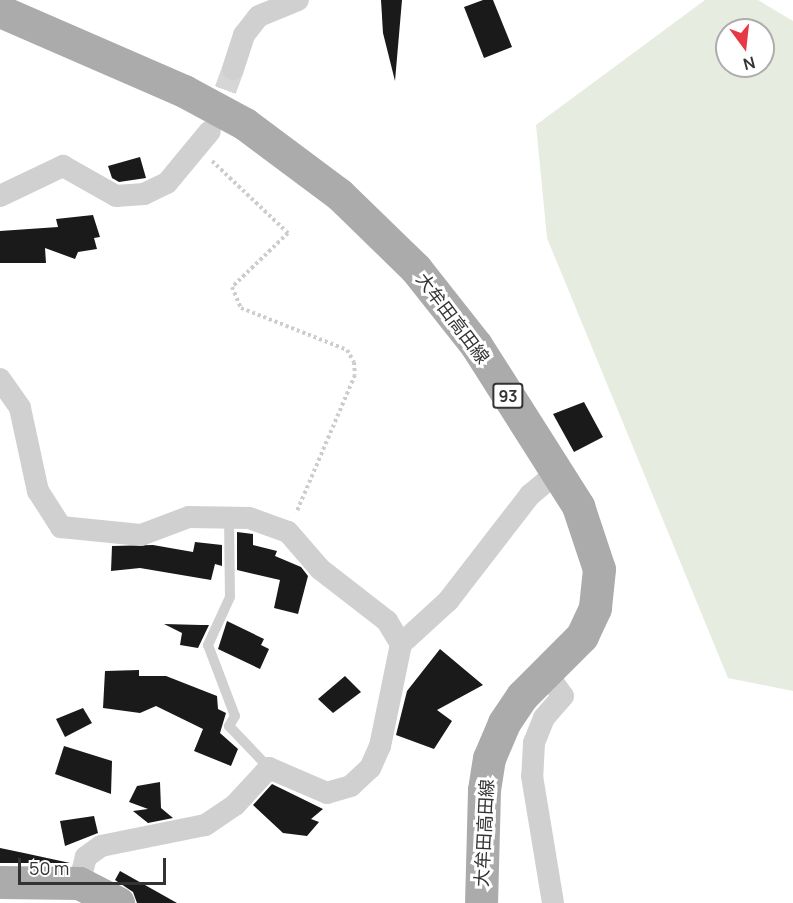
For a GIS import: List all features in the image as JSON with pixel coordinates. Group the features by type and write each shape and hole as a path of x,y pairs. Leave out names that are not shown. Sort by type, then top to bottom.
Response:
{"main road":[{"name":"大牟田高田線","path":"0,11 77,42 245,124 339,194 416,269 476,345 557,472 593,540 599,570 595,608 582,636 546,672 504,723 489,758 484,790 481,903"},
{"path":"0,882 79,883 118,903"}],"street":[{"path":"233,69 244,35 259,16 298,0"},
{"path":"0,196 63,166 116,196 144,194 167,183 205,139"},
{"path":"0,379 20,408 38,491 61,527 141,535 189,517 249,518 288,532 321,569 387,621 401,644"},
{"path":"79,883 86,857 101,846 205,825 235,805 269,768 327,793 351,786 364,774 380,746 401,644 448,600 530,495 557,472"},
{"path":"546,672 563,696 544,718 534,743 532,776 552,903"}],"lane":[{"path":"229,517 230,597 208,645 233,706 235,716 230,726 269,768"}],"path":[{"path":"205,139 288,233 232,287 241,308 347,350 354,362 355,375 288,532"}],"shaded area":[{"path":"705,0 758,0 793,21 793,691 728,678 547,238 536,125"}],"building":[{"path":"381,0 402,0 395,81 383,33"},
{"path":"483,0 493,0 512,47 484,58 464,7"},
{"path":"140,157 146,178 119,182 112,178 108,166"},
{"path":"93,215 100,237 94,238 97,249 78,252 75,259 45,248 46,263 0,263 0,231 58,227 56,219"},
{"path":"584,402 603,437 574,452 553,414"},
{"path":"237,532 253,534 253,545 277,551 275,556 301,567 308,576 298,614 274,608 280,580 237,570"},
{"path":"195,542 222,545 222,566 215,564 211,580 140,568 111,571 112,546 153,545 193,552"},
{"path":"227,621 264,639 261,645 269,649 260,669 218,649"},
{"path":"164,624 209,625 198,648 180,645 182,633"},
{"path":"440,649 483,685 437,710 452,721 434,749 396,735 407,691"},
{"path":"139,670 139,676 166,676 217,696 218,709 226,713 220,733 238,749 231,766 194,751 203,729 156,706 140,713 103,708 105,671"},
{"path":"345,676 361,692 333,713 318,699"},
{"path":"83,708 92,723 65,737 56,719"},
{"path":"64,746 112,761 111,794 55,774"},
{"path":"160,782 161,808 173,818 148,823 133,811 148,809 129,802 137,786"},
{"path":"272,784 323,809 311,819 319,822 307,836 283,833 253,805"},
{"path":"94,816 98,833 65,846 60,821"},
{"path":"0,848 24,853 70,863 0,863"},
{"path":"120,871 177,903 137,903 133,892 115,880"}],"tunnel":[{"path":"214,121 233,69"}]}
